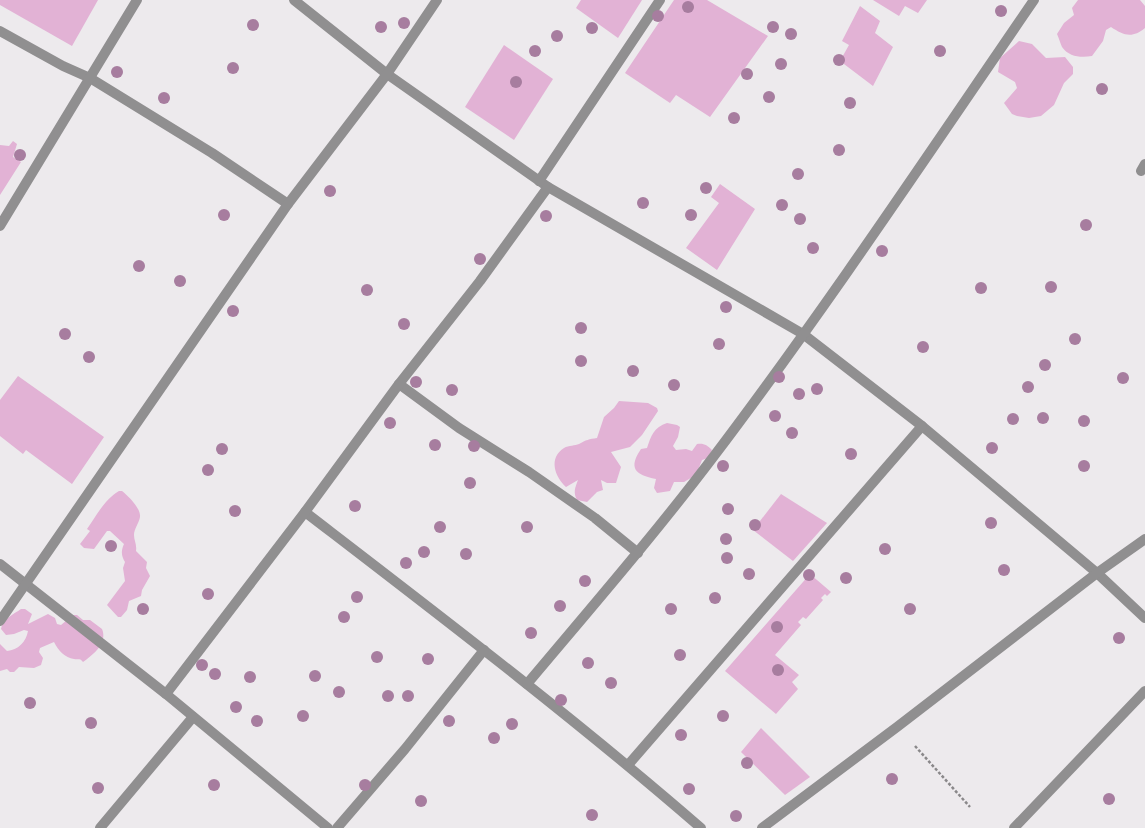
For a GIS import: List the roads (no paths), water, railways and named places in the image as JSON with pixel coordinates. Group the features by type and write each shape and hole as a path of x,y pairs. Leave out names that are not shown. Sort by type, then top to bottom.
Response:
{"street":[{"path":"0,226 137,0"},
{"path":"294,0 387,74 548,187 803,334 922,426 1097,573 1145,618"},
{"path":"0,621 288,204 387,74 437,0"},
{"path":"540,181 660,0"},
{"path":"527,684 638,553 714,456 803,334 1034,0"},
{"path":"0,31 63,66 90,78 212,153 288,204"},
{"path":"166,694 305,512 399,384 480,281 548,187"},
{"path":"399,384 459,428 529,472 596,518 638,553"},
{"path":"628,765 922,426"},
{"path":"305,512 527,684 628,765 701,828"},
{"path":"762,828 897,727 1097,573 1145,539"},
{"path":"0,564 166,694 328,828"},
{"path":"337,828 405,749 484,650"},
{"path":"1014,828 1145,691"},
{"path":"100,828 193,717"}]}
